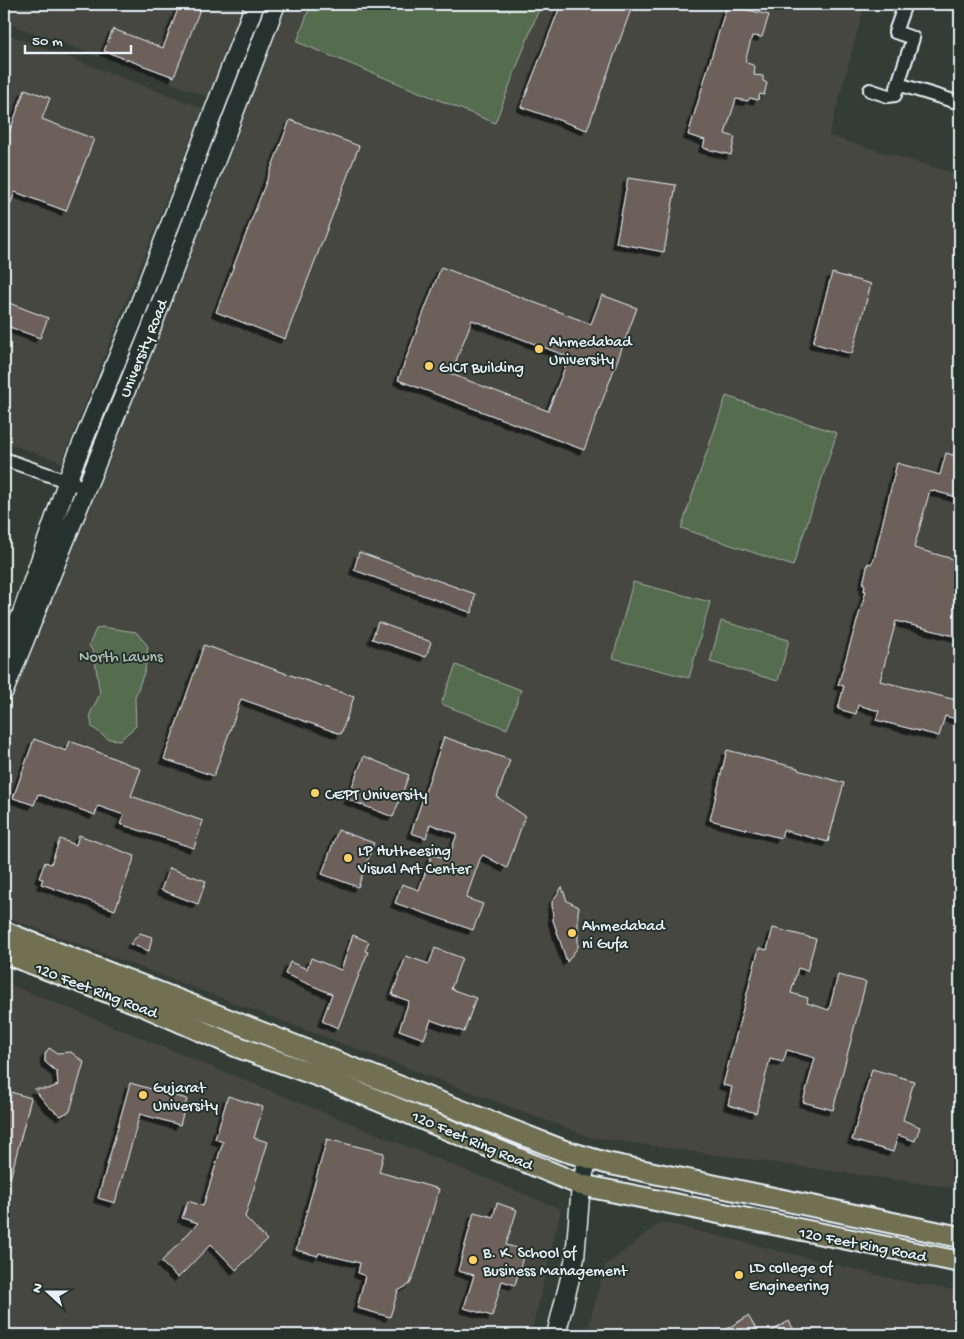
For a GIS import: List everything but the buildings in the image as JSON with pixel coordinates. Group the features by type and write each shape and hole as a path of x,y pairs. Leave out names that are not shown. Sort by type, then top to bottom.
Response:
{"main road":[{"name":"120 Feet Ring Road","path":"4,932 499,1127 588,1158 960,1237"},
{"name":"120 Feet Ring Road","path":"4,953 142,1006 238,1047 324,1078 581,1185 960,1262"}],"street":[{"name":"University Road","path":"4,656 22,613 67,482 133,321 255,4"},
{"name":"University Road","path":"4,691 152,326 276,4"},
{"path":"870,90 888,96 895,95 913,38 889,30 904,4"},
{"path":"898,84 960,103"},
{"path":"4,459 86,488"},
{"path":"556,1335 575,1258 581,1185 588,1158"}],"shaded area":[{"path":"4,4 249,4 212,98 4,22"},
{"path":"286,4 865,4 829,136 960,175 960,1189 590,1137 4,916 4,711"},
{"path":"4,33 203,108 62,462 4,442"},
{"name":"Gujarat University","path":"4,982 561,1209 531,1335 4,1335"},
{"name":"LD college of Engineering","path":"661,1222 911,1283 960,1291 960,1335 586,1335 605,1266"}],"green space":[{"path":"311,4 541,4 495,123 297,42"},
{"path":"726,396 837,433 793,566 681,528"},
{"path":"633,582 710,602 689,678 613,658"},
{"path":"721,621 789,640 778,681 710,662"},
{"name":"North Lawns","path":"102,627 136,632 148,646 145,670 135,697 136,726 120,740 108,739 92,727 90,714 100,694 94,654 89,645 96,629"},
{"path":"456,665 521,690 507,729 441,704"}],"place":[{"name":"Ahmedabad University","path":"539,349"},
{"name":"GICT Building","path":"429,366"},
{"name":"CEPT University","path":"315,793"},
{"name":"LP Hutheesing Visual Art Center","path":"348,858"},
{"name":"Ahmedabad ni Gufa","path":"572,933"},
{"name":"Gujarat University","path":"143,1095"},
{"name":"B. K. School of Business Management","path":"473,1260"},
{"name":"LD college of Engineering","path":"739,1275"}]}
